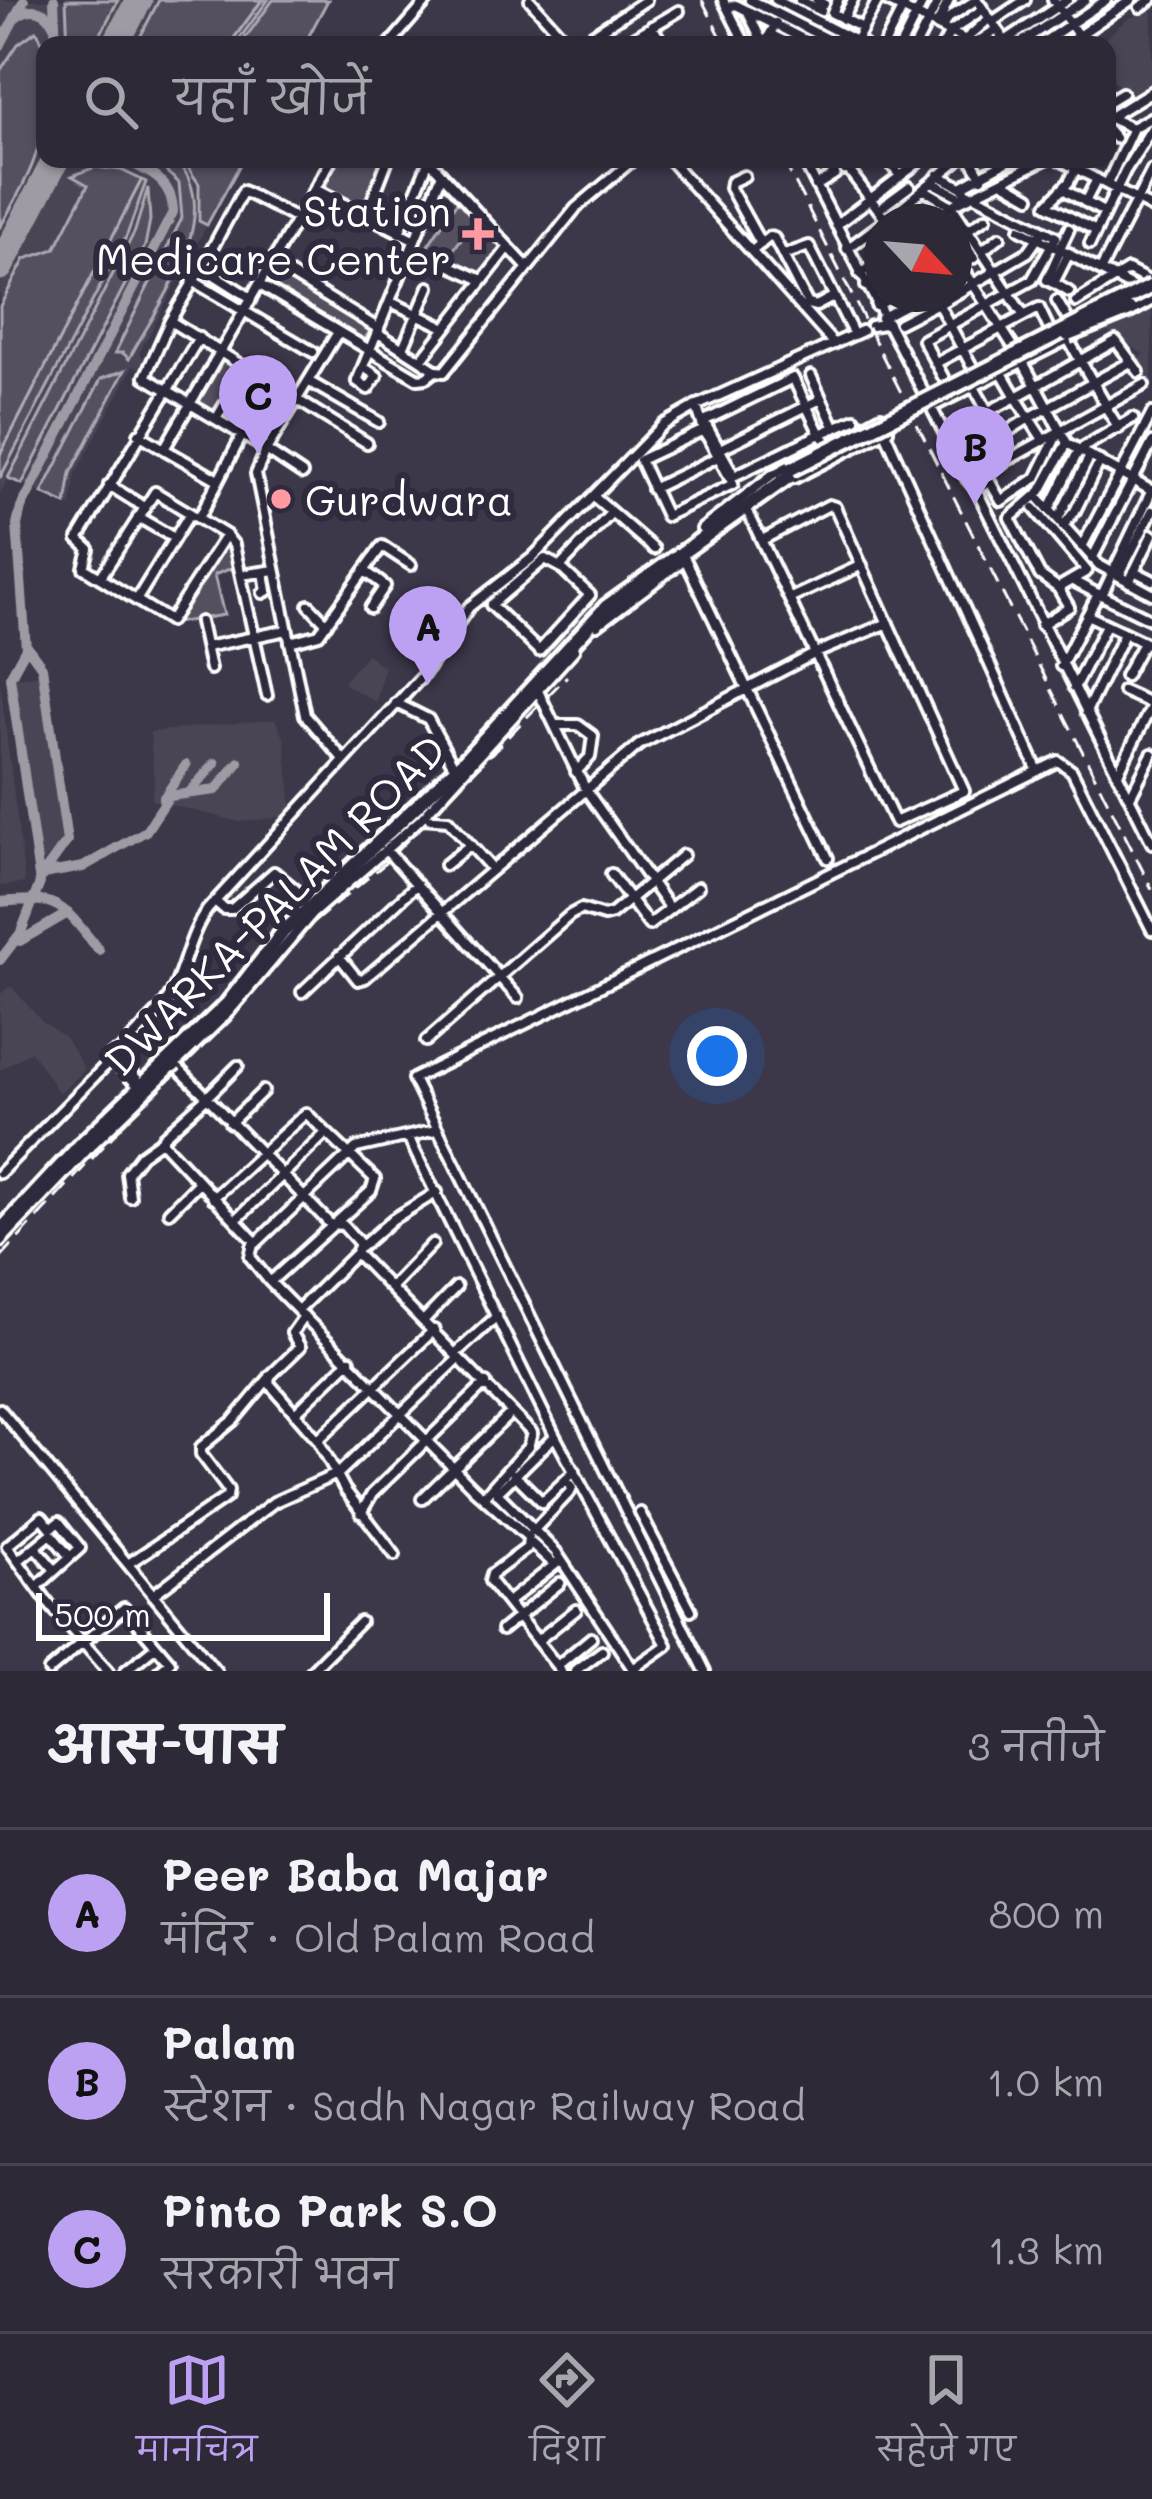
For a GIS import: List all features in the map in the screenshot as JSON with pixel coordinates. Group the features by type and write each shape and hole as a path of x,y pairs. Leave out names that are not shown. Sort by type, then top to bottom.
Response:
{"main road":[{"path":"1070,332 1130,310 1152,289"},
{"path":"720,520 794,473 1152,289"},
{"path":"704,532 790,469 1152,289"},
{"name":"DWARKA-PALAM ROAD","path":"0,1221 224,998 278,927 452,763 576,627 602,603 704,532"},
{"name":"DWARKA-PALAM ROAD","path":"0,1231 97,1128 228,1003 302,913 448,777 580,631 704,532"},
{"path":"114,1056 136,1081"}],"street":[{"path":"397,36 428,0"},
{"path":"530,0 562,36"},
{"path":"590,36 646,0"},
{"path":"800,0 820,5"},
{"path":"838,0 832,13 863,28"},
{"path":"843,19 853,0"},
{"path":"906,36 924,0"},
{"path":"993,21 1025,0"},
{"path":"928,36 939,27 993,21 1085,0"},
{"path":"1053,36 1104,0 1119,22"},
{"path":"1086,36 1131,0"},
{"path":"1141,7 1150,0"},
{"path":"861,36 887,1 904,4 952,36"},
{"path":"769,36 783,2 826,36"},
{"path":"941,36 947,2"},
{"path":"741,36 725,4 748,5 797,36"},
{"path":"888,36 904,4"},
{"path":"748,5 760,36"},
{"path":"1060,5 1079,36"},
{"path":"636,36 679,11"},
{"path":"775,25 820,36"},
{"path":"775,25 784,36"},
{"path":"652,26 658,36"},
{"path":"1116,113 1152,91"},
{"path":"1116,97 1122,93"},
{"path":"1090,244 1106,213 1132,128 1152,116"},
{"path":"1116,121 1132,128"},
{"path":"1112,187 1152,128"},
{"path":"164,449 328,168"},
{"path":"365,216 384,168"},
{"path":"399,233 426,168"},
{"path":"436,168 527,267"},
{"path":"260,285 420,379 446,370 576,208 623,168"},
{"path":"680,168 834,344"},
{"path":"810,168 864,282"},
{"path":"831,168 835,174"},
{"path":"816,186 847,168"},
{"path":"859,168 875,204"},
{"path":"893,168 909,187"},
{"path":"836,226 911,168"},
{"path":"906,204 949,168"},
{"path":"977,168 987,189"},
{"path":"886,204 909,187 961,188 994,168"},
{"path":"956,204 1028,168"},
{"path":"1076,168 1048,206 1096,231"},
{"path":"1084,168 1112,187 1150,203"},
{"path":"1101,269 1152,170"},
{"path":"365,368 442,174"},
{"path":"744,176 731,182 730,188 761,244"},
{"path":"1085,202 1097,179"},
{"path":"1002,181 1030,197"},
{"path":"928,186 970,197 1136,290"},
{"path":"928,186 950,204"},
{"path":"961,188 970,197"},
{"path":"1063,189 1106,213"},
{"path":"317,190 414,245 485,276"},
{"path":"299,220 243,191 144,374 302,474"},
{"path":"972,227 986,218"},
{"path":"1020,229 1040,233"},
{"path":"1069,292 1047,280 1070,229"},
{"path":"974,284 1028,252 1040,233"},
{"path":"972,234 1024,316"},
{"path":"752,251 772,237 809,305 833,297"},
{"path":"848,249 864,237"},
{"path":"983,250 1000,237"},
{"path":"766,260 809,246 833,297 862,329"},
{"path":"421,360 509,248"},
{"path":"948,386 923,340 1032,280 1060,249"},
{"path":"273,264 435,370"},
{"path":"202,267 251,298"},
{"path":"1076,302 1128,270 1152,289"},
{"path":"860,274 864,271"},
{"path":"193,281 313,352"},
{"path":"972,281 1067,443 1152,490 1120,577"},
{"path":"403,348 429,287"},
{"path":"929,402 1002,373 1136,290 1152,289"},
{"path":"1057,301 1081,361 1119,428"},
{"path":"392,302 446,328"},
{"path":"936,363 1039,308 1052,333"},
{"path":"878,312 976,488 1151,839"},
{"path":"0,1173 170,998 196,929 215,901 424,674 469,607 532,558 662,424 903,312"},
{"path":"899,323 915,312"},
{"path":"942,312 975,372"},
{"path":"170,321 367,442"},
{"path":"338,332 256,473 308,722 343,759"},
{"path":"929,402 948,386 1052,333 1070,332"},
{"path":"199,338 78,536 89,549 84,568 171,620 226,535"},
{"path":"1059,433 1033,481 1001,502 964,426 1115,341 1139,372"},
{"path":"992,442 1127,364"},
{"path":"788,366 828,443"},
{"path":"216,419 247,368"},
{"path":"1002,373 1044,441"},
{"path":"811,376 835,428"},
{"path":"793,378 640,460 666,516 855,419"},
{"path":"308,381 379,422"},
{"path":"137,599 218,480 270,382"},
{"path":"976,488 1044,441 1144,385"},
{"path":"974,387 1001,436"},
{"path":"652,489 821,399"},
{"path":"696,405 733,480"},
{"path":"1082,547 1152,413"},
{"path":"884,416 891,421 884,432 807,470 704,532 772,475 884,416"},
{"path":"1049,510 1079,450 1132,418"},
{"path":"884,432 1036,769"},
{"path":"140,434 218,480"},
{"path":"1041,625 1069,608 1058,589 1040,575 1010,518 1037,496 1067,443"},
{"path":"1092,559 1152,443"},
{"path":"1060,523 1075,511 1095,459"},
{"path":"109,485 175,538"},
{"path":"100,578 155,492 226,535 234,544 267,695"},
{"path":"593,496 654,549"},
{"path":"1037,496 1092,559 1152,594"},
{"path":"747,510 898,823 964,789 833,505 764,539"},
{"path":"1034,508 1086,569 1058,589"},
{"path":"1120,577 1152,512"},
{"path":"560,567 611,513"},
{"path":"1061,666 1100,595 1134,571 1152,536"},
{"path":"290,642 316,636 327,625 384,545 411,566"},
{"path":"545,559 560,567 590,596 538,651 491,605 545,559"},
{"path":"0,1242 230,1012 312,914 422,819 603,619 685,559 829,858"},
{"path":"1140,559 1152,565"},
{"path":"791,598 862,566"},
{"path":"241,575 275,570"},
{"path":"365,571 385,586 370,608"},
{"path":"1134,571 1152,580"},
{"path":"257,575 267,591 263,593"},
{"path":"1071,580 1152,620"},
{"path":"309,605 327,625"},
{"path":"1087,615 1148,645 1125,676"},
{"path":"200,622 210,669"},
{"path":"339,956 362,980 639,745 816,653 888,623"},
{"path":"1073,689 1106,625"},
{"path":"206,646 287,630"},
{"path":"1085,712 1124,634"},
{"path":"538,691 586,790 670,909"},
{"path":"1118,774 1152,705 1123,691"},
{"path":"396,704 428,719 452,763"},
{"path":"555,725 578,725 593,736 590,758 576,772"},
{"path":"1142,727 1152,733"},
{"path":"1129,798 1151,760 1130,752"},
{"path":"704,1671 412,1082 415,1077 1058,761 1070,769 1152,930"},
{"path":"1142,775 1152,780"},
{"path":"422,819 447,819 492,869"},
{"path":"445,865 470,845"},
{"path":"386,850 518,998"},
{"path":"426,1042 576,910 608,916 683,855"},
{"path":"215,901 232,909 274,872 296,890"},
{"path":"611,874 649,926 698,887"},
{"path":"302,992 416,884"},
{"path":"174,1064 330,1224 344,1226 391,1287 532,1433 531,1443 484,1496"},
{"path":"130,1197 127,1173 141,1155 238,1066"},
{"path":"230,1123 263,1091"},
{"path":"213,1198 302,1114 309,1114 375,1179 374,1187 270,1282"},
{"path":"252,1247 349,1153 364,1144 436,1130"},
{"path":"236,1220 326,1133"},
{"path":"408,1137 555,1436 667,1646 629,1668 558,1562 497,1493 555,1436"},
{"path":"162,1140 254,1240 250,1257 270,1282 453,1468 530,1542 558,1562"},
{"path":"169,1212 198,1183"},
{"path":"128,1564 227,1497 201,1447 234,1420 300,1348 292,1333 301,1313 358,1250 394,1219 437,1192"},
{"path":"391,1287 432,1244"},
{"path":"423,1320 456,1287"},
{"path":"153,1595 274,1502 339,1473 497,1316"},
{"path":"318,1440 434,1330"},
{"path":"295,1413 350,1360"},
{"path":"268,1379 318,1440 361,1513 395,1555"},
{"path":"361,1513 372,1494 486,1383"},
{"path":"0,1408 216,1671"},
{"path":"422,1498 511,1413"},
{"path":"514,1474 542,1502 575,1471"},
{"path":"533,1531 570,1492 566,1480"},
{"path":"640,1513 691,1610"},
{"path":"39,1585 70,1557 42,1517 7,1546 50,1605 108,1671"},
{"path":"18,1561 51,1531"},
{"path":"530,1542 490,1577 559,1668 591,1638"},
{"path":"35,1547 56,1570"},
{"path":"508,1603 558,1562"},
{"path":"502,1630 560,1583"},
{"path":"49,1671 124,1608 170,1662 159,1671"},
{"path":"537,1641 576,1610"},
{"path":"311,1671 360,1622"},
{"path":"125,1671 156,1646"},
{"path":"575,1671 602,1651"}],"shaded area":[{"path":"0,0 273,0 247,36 36,36 36,168 188,168 199,184 199,220 207,225 139,354 145,358 139,368 133,366 76,474 71,506 8,478 0,494"},
{"path":"66,0 118,0 100,36 68,36"},
{"path":"159,0 268,0 242,36 141,36"},
{"path":"273,0 328,0 309,36 247,36"},
{"path":"1152,10 1152,91 1133,102 1116,83 1116,36 1108,36 1127,19"},
{"path":"36,31 36,154 0,228 0,71 18,44"},
{"path":"104,168 146,182 127,235 0,478 0,306 25,259 55,249 88,185 72,176"},
{"path":"162,168 181,168 190,181 195,206 192,232 170,287 129,359 115,353 182,218 179,183"},
{"path":"188,168 238,168 207,225 199,221 199,184"},
{"path":"333,168 380,168 364,210 325,188"},
{"path":"148,188 150,220 145,246 22,484 8,478 135,231"},
{"path":"459,199 476,218 446,260 425,250"},
{"name":"Station Medicare Center","path":"476,218 505,249 482,278 446,260"},
{"path":"280,273 371,329 361,345 270,289"},
{"path":"1152,301 1152,392 1129,364 1144,354 1101,328"},
{"path":"221,357 241,370 213,415 193,402"},
{"path":"125,370 71,473 66,504 42,493 101,379"},
{"path":"270,388 289,404 264,446 243,433"},
{"path":"224,540 235,567 214,575 224,615 169,624"},
{"path":"367,654 384,667 376,702 342,683"},
{"path":"39,674 63,838 41,866 14,678"},
{"path":"0,682 25,883 0,886"},
{"path":"275,719 285,740 292,807 283,817 239,822 151,800 150,732"},
{"path":"11,986 43,1022 65,1037 85,1070 59,1093 31,1051 0,1070 0,994"}],"waterway":[{"path":"236,36 262,0"},
{"path":"0,455 141,181"}],"taxiway":[{"path":"0,46 24,0"},
{"path":"54,0 56,36"},
{"path":"15,18 38,11 55,28"},
{"path":"29,212 45,168"},
{"path":"19,937 40,883 10,677 26,648 17,525 21,508 173,212 164,185 140,168"},
{"path":"26,645 42,667 67,841 44,873"},
{"path":"40,880 43,874 83,867 146,831 169,796 216,790 239,762"},
{"path":"189,793 215,763"},
{"path":"163,799 186,765"},
{"path":"0,902 36,900 58,906 99,950"},
{"path":"20,941 68,913"},
{"path":"0,960 20,934"}],"runway":[{"path":"120,36 139,0"},
{"path":"0,267 51,168"}],"railway":[{"path":"702,0 720,36"},
{"path":"788,168 1152,889"},
{"path":"0,1258 122,1126 230,1021 308,927 382,866 567,676"}],"place":[{"name":"Station Medicare Center","path":"478,234"},
{"name":"Pinto Park S.O","path":"258,454"},
{"name":"Gurdwara","path":"281,499"},
{"name":"Palam","path":"975,505"},
{"name":"Peer Baba Majar","path":"428,685"}]}
